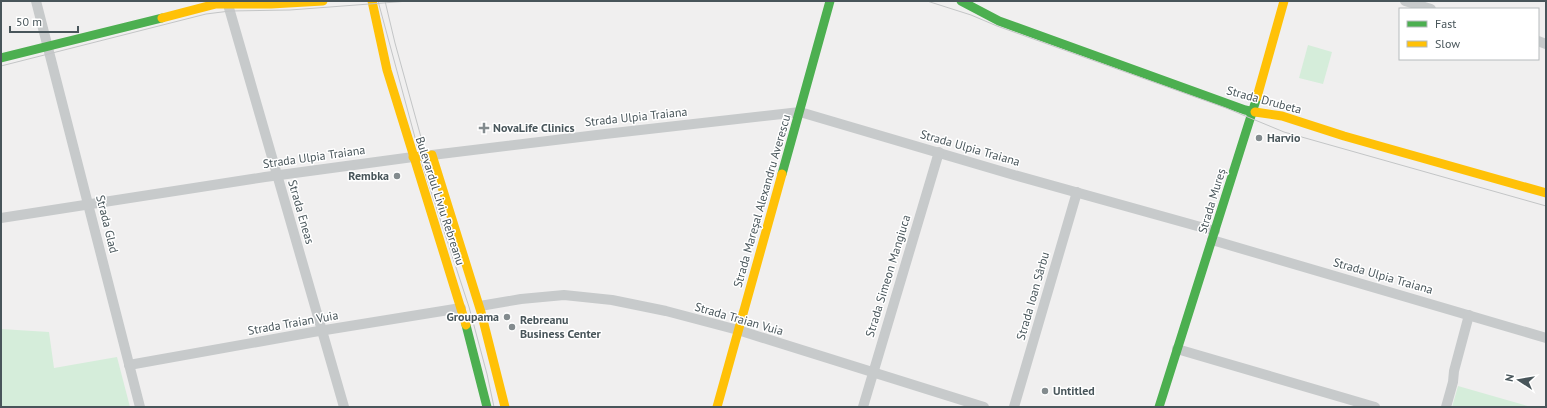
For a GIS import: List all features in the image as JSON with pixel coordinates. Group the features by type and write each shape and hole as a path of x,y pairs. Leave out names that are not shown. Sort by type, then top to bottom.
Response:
{"street":[{"name":"Strada Glad","path":"36,1 140,407"},
{"path":"1,58 216,4 271,4 323,1"},
{"name":"Bulevardul Liviu Rebreanu","path":"372,1 387,70 461,308 487,407"},
{"name":"Strada Mareșal Alexandru Averescu","path":"717,407 830,1"},
{"name":"Strada Drubeta","path":"961,1 973,4 999,21 1245,110 1282,116 1344,136 1546,193"},
{"name":"Strada Mureș","path":"1159,407 1252,111 1284,1"},
{"path":"1405,1 1428,8"},
{"name":"Strada Eneas","path":"227,3 344,407"},
{"name":"Strada Ulpia Traiana","path":"1,218 277,175 413,157 800,112 1077,192 1546,338"},
{"name":"Strada Simeon Mangiuca","path":"863,407 939,152"},
{"name":"Bulevardul Liviu Rebreanu","path":"432,155 480,306 498,372 505,407"},
{"name":"Strada Ioan Sârbu","path":"1014,407 1077,192"},
{"name":"Strada Traian Vuia","path":"480,306 521,298 564,295 612,300 666,311 738,330 984,407"},
{"name":"Strada Traian Vuia","path":"129,365 322,330 461,308"},
{"path":"1446,407 1453,382 1454,370 1469,315"},
{"path":"1177,349 1375,407"}],"green space":[{"path":"1308,45 1332,52 1323,84 1299,78"},
{"path":"1,329 49,332 54,368 117,357 130,407 1,407"},
{"path":"1458,386 1531,407 1452,407"}],"tram line":[{"path":"378,1 423,167 469,307 487,374 494,407"},
{"path":"385,1 432,177"},
{"path":"1,66 206,14 230,11 290,10 409,1"},
{"path":"927,1 971,15 997,26 1226,108 1284,132 1546,206"}],"traffic: fast":[{"path":"782,174 830,1"},
{"path":"961,1 999,21 1245,110 1255,112"},
{"path":"1,58 162,18"},
{"path":"1159,407 1257,97"},
{"path":"466,325 487,407"}],"traffic: slow":[{"path":"162,18 216,4 271,4 323,1"},
{"path":"372,1 387,70 466,325"},
{"path":"1257,97 1284,1"},
{"path":"1255,112 1282,116 1344,136 1546,193"},
{"path":"413,157 432,155 481,312 505,407"},
{"path":"717,407 782,174"}],"place":[{"name":"NovaLife Clinics","path":"484,128"},
{"name":"Harvio","path":"1259,138"},
{"name":"Rembka","path":"397,176"},
{"name":"Groupama","path":"507,317"},
{"name":"Rebreanu Business Center","path":"512,327"},
{"name":"Untitled","path":"1045,391"}]}
